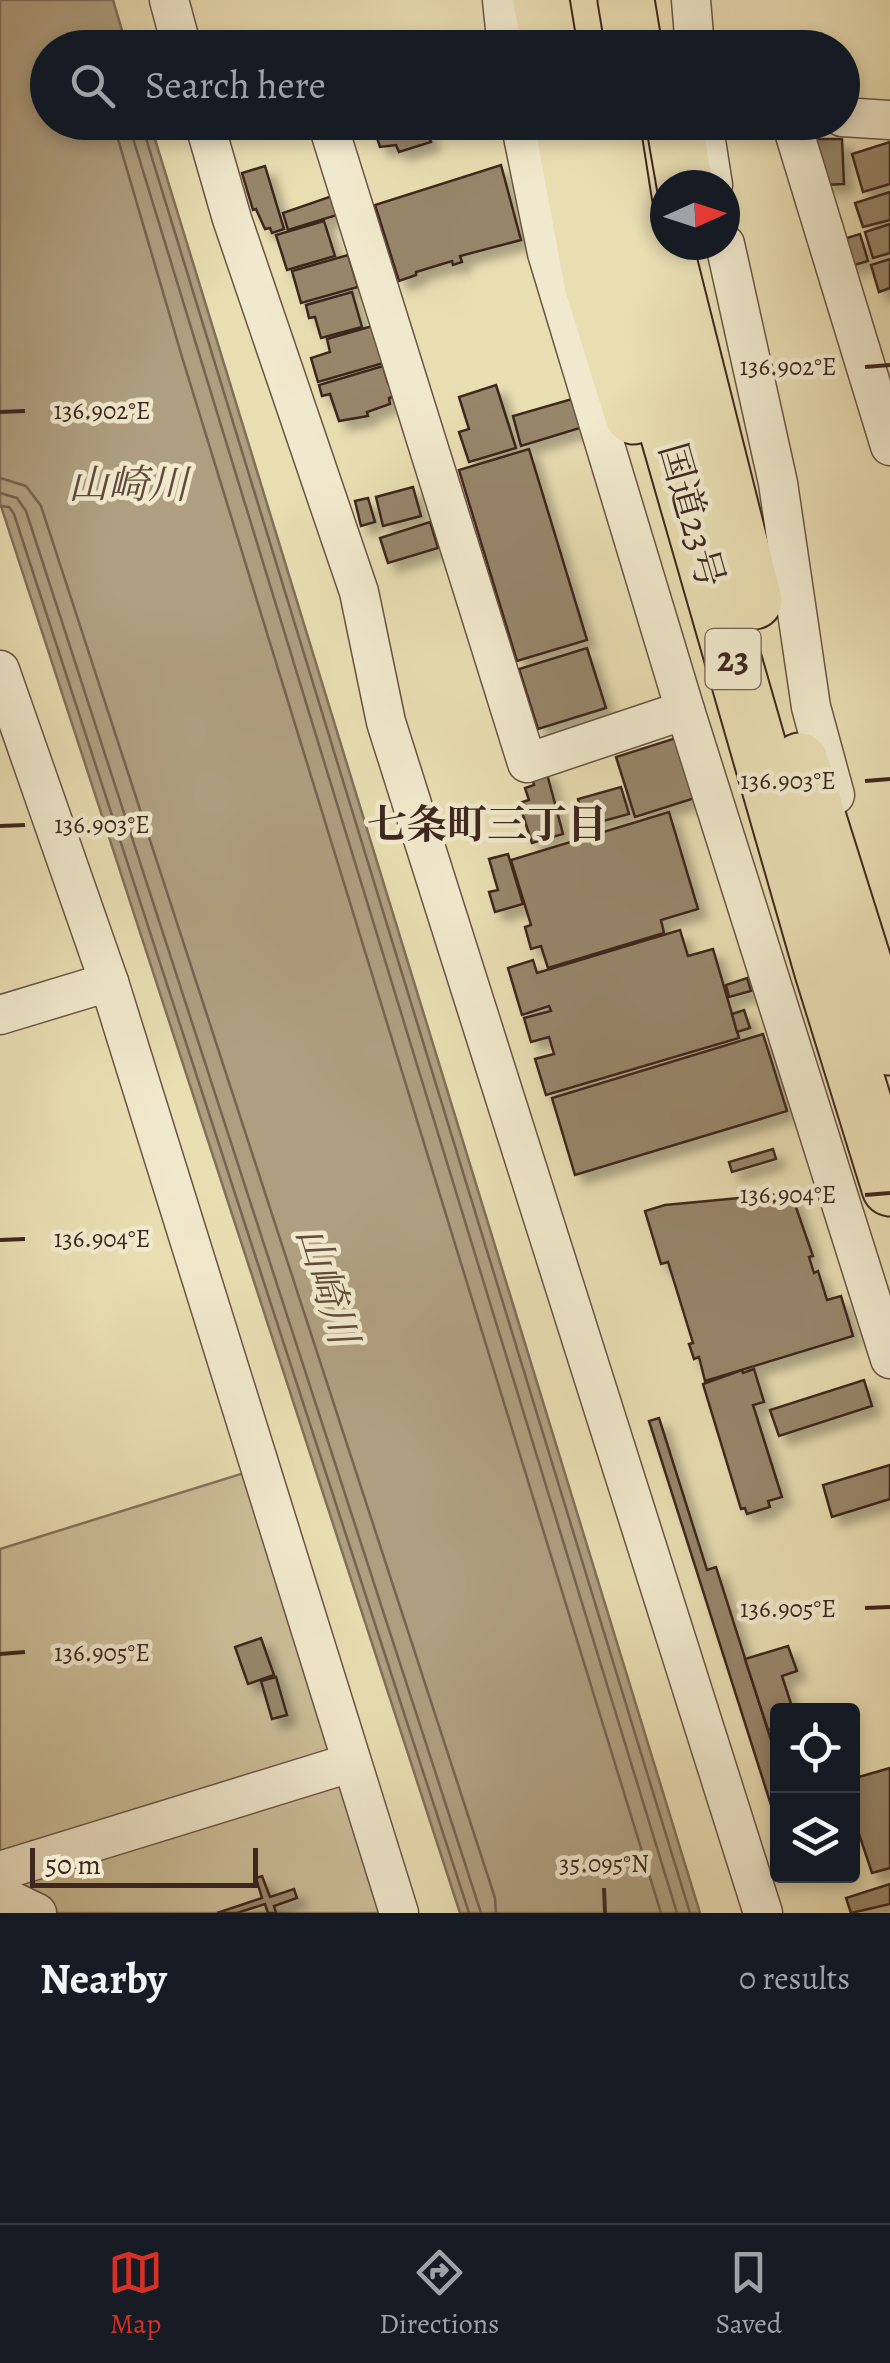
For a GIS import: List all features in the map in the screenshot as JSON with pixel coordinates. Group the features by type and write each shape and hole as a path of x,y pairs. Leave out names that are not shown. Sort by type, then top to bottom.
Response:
{"highway":[{"path":"541,0 546,30"},
{"path":"592,0 596,30"},
{"path":"626,0 631,30"},
{"path":"662,0 664,30"},
{"path":"565,140 592,284 668,529 712,586"},
{"name":"国道23号","path":"613,140 666,426 823,972 890,1188"},
{"path":"649,140 654,170"},
{"path":"677,140 682,170"},
{"name":"国道23号","path":"670,260 768,657 890,1047"},
{"path":"699,260 768,657"}],"street":[{"path":"169,0 177,30"},
{"path":"502,0 504,30"},
{"path":"691,0 694,30"},
{"path":"860,118 890,120"},
{"path":"209,140 232,219 360,592 386,722 762,1913"},
{"path":"333,140 526,763 685,710"},
{"path":"524,140 547,253 685,710 890,1359"},
{"path":"705,140 710,170"},
{"path":"796,140 890,446"},
{"path":"729,260 778,482 811,707 890,988"},
{"path":"0,670 109,982 399,1913"},
{"path":"0,1016 109,982"},
{"path":"0,1870 350,1763"},
{"path":"0,1894 37,1913"}],"shaded area":[{"path":"244,1473 334,1749 0,1854 0,1549"},
{"path":"344,1785 386,1913 0,1913 0,1886 321,1786"}],"water":[{"name":"山崎川","path":"0,0 113,0 122,30 30,30 30,140 155,140 700,1913 460,1913 0,503"}],"building":[{"path":"378,140 431,142 399,152 396,145 380,147"},
{"path":"812,140 842,140 844,184 822,185"},
{"path":"890,142 890,184 863,192 852,154"},
{"path":"501,165 521,240 460,256 462,262 453,265 452,261 399,281 375,205"},
{"path":"265,166 284,229 272,233 253,210 242,173"},
{"path":"890,192 890,220 863,227 855,203"},
{"path":"332,196 337,215 288,230 283,213"},
{"path":"324,221 335,256 287,270 276,235"},
{"path":"890,224 890,253 873,258 865,232"},
{"path":"860,234 868,261 848,267 840,240"},
{"path":"348,255 358,287 301,303 292,271"},
{"path":"890,259 890,288 879,292 871,265"},
{"path":"352,292 362,327 321,338 315,317 309,318 306,305"},
{"path":"376,325 387,362 318,382 311,358 330,352 327,339"},
{"path":"383,366 397,396 389,398 390,404 367,412 368,416 339,421 330,394 322,396 319,385"},
{"path":"496,385 516,448 469,462 459,432 469,429 459,397"},
{"path":"572,399 580,428 521,446 513,416"},
{"path":"529,449 587,640 517,661 459,470"},
{"path":"413,487 421,516 383,526 376,497"},
{"path":"368,498 375,522 361,526 355,501"},
{"path":"430,522 438,548 388,563 380,538"},
{"path":"587,648 606,708 538,729 519,669"},
{"path":"676,738 695,798 635,817 616,757"},
{"path":"546,770 563,834 532,843 519,803 529,800 525,788 534,785 531,774"},
{"path":"621,787 629,814 585,826 578,799"},
{"path":"669,812 698,909 661,920 664,933 548,968 541,946 531,949 525,927 531,925 511,860"},
{"path":"508,854 523,904 495,912 489,892 498,890 489,859"},
{"path":"680,930 688,956 713,949 739,1038 546,1095 535,1059 554,1054 549,1037 531,1042 524,1018 551,1011 549,1006 522,1015 508,968 533,960 537,973"},
{"path":"747,978 751,991 729,997 726,985"},
{"path":"744,1010 750,1028 737,1032 732,1014"},
{"path":"763,1034 787,1111 575,1175 552,1098"},
{"path":"773,1149 776,1159 732,1172 729,1162"},
{"path":"791,1193 813,1256 809,1257 814,1273 818,1271 827,1300 841,1296 853,1336 705,1381 699,1357 694,1359 689,1344 693,1343 668,1262 661,1264 645,1211 665,1205"},
{"path":"754,1369 764,1402 753,1405 782,1497 768,1501 770,1507 747,1514 745,1508 741,1509 703,1384"},
{"path":"864,1380 872,1406 779,1436 770,1410"},
{"path":"659,1418 707,1570 716,1567 770,1737 770,1802 649,1421"},
{"path":"890,1465 890,1499 832,1517 823,1485"},
{"path":"261,1638 274,1675 248,1684 235,1647"},
{"path":"788,1646 797,1671 782,1676 791,1703 770,1703 770,1729 768,1730 745,1659"},
{"path":"276,1677 287,1715 272,1719 261,1681"},
{"path":"890,1768 890,1868 872,1873 860,1837 860,1777"},
{"path":"262,1876 270,1897 294,1889 297,1898 274,1906 276,1913 268,1913 265,1904 237,1913 217,1913 262,1898 256,1878"},
{"path":"890,1884 890,1904 851,1913 846,1898"}],"district":[{"name":"七条町三丁目","path":"487,824"}]}
